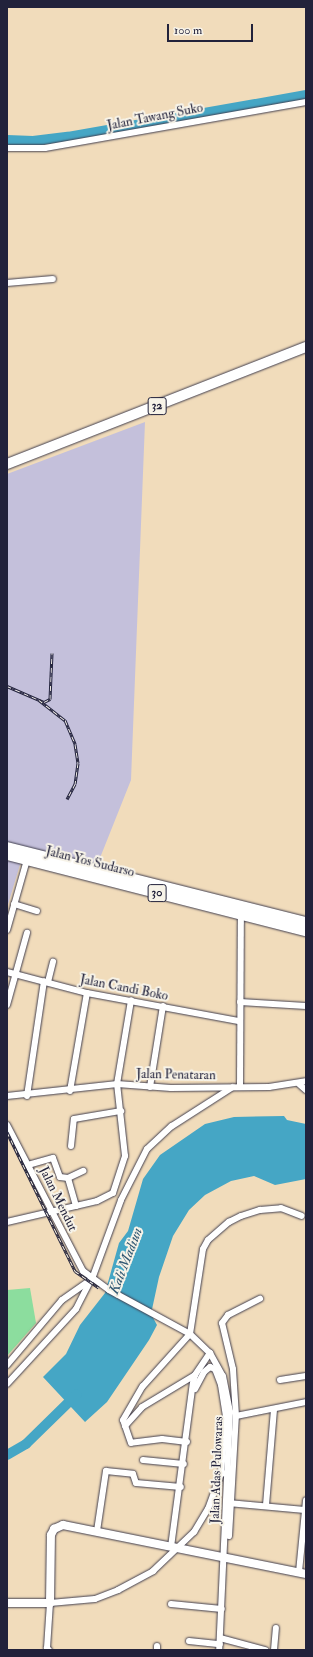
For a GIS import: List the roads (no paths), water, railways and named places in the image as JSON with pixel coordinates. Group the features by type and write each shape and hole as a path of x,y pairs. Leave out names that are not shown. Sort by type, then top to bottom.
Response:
{"highway":[{"name":"32","path":"7,464 306,347"},
{"name":"Jalan Yos Sudarso","path":"7,847 168,892 241,916 306,932"},
{"name":"Jalan Yos Sudarso","path":"7,855 306,922"}],"street":[{"name":"Jalan Tawang Suko","path":"7,148 45,148 306,102"},
{"path":"7,283 53,279"},
{"path":"7,930 27,860"},
{"path":"14,904 37,911"},
{"path":"7,1384 76,1309 91,1280 121,1200 147,1149 166,1130 236,1087 240,1002 241,916"},
{"path":"7,1005 26,932"},
{"path":"27,1096 46,982 53,962"},
{"name":"Jalan Candi Boko","path":"7,972 88,993 238,1021"},
{"path":"70,1091 88,993"},
{"path":"7,1096 27,1096 117,1084 131,1000"},
{"path":"240,1002 306,1006"},
{"path":"150,1086 164,1006"},
{"name":"Jalan Penataran","path":"7,1222 106,1198 113,1193 125,1156 117,1084 236,1087 303,1085"},
{"path":"71,1146 74,1119 121,1111"},
{"name":"Jalan Mendut","path":"7,1125 53,1212 78,1266 91,1280 141,1308"},
{"path":"28,1165 53,1158 60,1177 68,1178 83,1171"},
{"path":"68,1178 76,1206"},
{"path":"187,1442 162,1439 132,1443 124,1426 123,1420 128,1409 143,1386 190,1334 200,1259 208,1240 229,1222 260,1210 281,1208 302,1216"},
{"path":"7,1365 62,1300 91,1280"},
{"path":"260,1299 228,1315 222,1323 233,1369 236,1416 229,1503 266,1505 305,1510"},
{"name":"Jalan Adas Pulowaras","path":"141,1308 162,1321 190,1334 210,1353 220,1368 228,1397 230,1412 228,1474 229,1503 220,1644"},
{"path":"124,1426 142,1407 195,1375 210,1353"},
{"path":"7,1603 84,1601 118,1590 153,1571 174,1548 187,1541 201,1521 221,1473 226,1415 221,1384 213,1368 204,1372 193,1395"},
{"path":"174,1548 195,1375"},
{"path":"280,1380 306,1376"},
{"path":"236,1416 274,1410 306,1402"},
{"path":"266,1505 274,1410"},
{"path":"143,1460 184,1464"},
{"path":"97,1531 106,1471 133,1474 136,1482 181,1487"},
{"path":"221,1473 228,1474"},
{"path":"49,1650 47,1648 52,1532 59,1526 67,1525 174,1548 303,1573 306,1500"},
{"path":"171,1604 222,1608"},
{"path":"274,1650 276,1628"},
{"path":"190,1641 266,1650"}],"water":[{"path":"284,1116 287,1120 306,1124 306,1179 275,1185 254,1176 231,1181 205,1195 189,1210 173,1236 159,1277 151,1314 157,1325 149,1340 107,1402 85,1422 43,1377 66,1354 80,1325 105,1293 119,1243 128,1231 143,1179 160,1155 205,1124 234,1117"}],"waterway":[{"path":"7,140 33,141 68,137 306,95"},
{"name":"Kali Madiun","path":"7,1455 26,1444 77,1394"}],"railway":[{"path":"7,686 44,702 50,699 52,653"},
{"path":"39,700 65,720 75,744 78,763 75,784 67,799"},
{"path":"7,1132 75,1271 99,1288"}]}
